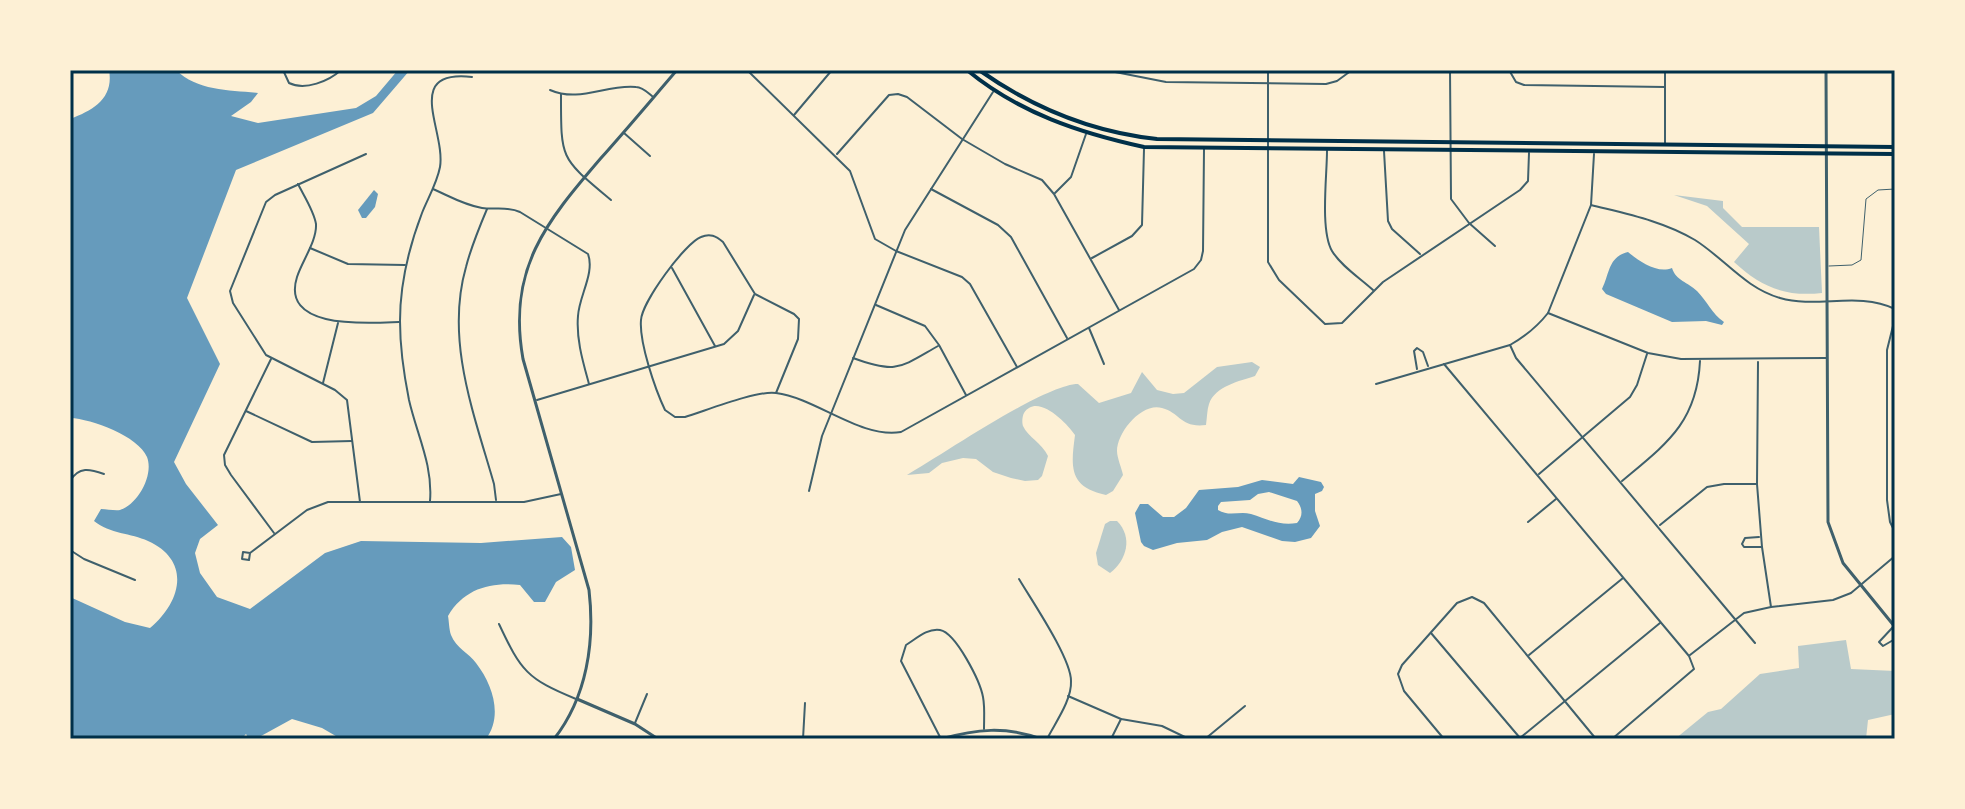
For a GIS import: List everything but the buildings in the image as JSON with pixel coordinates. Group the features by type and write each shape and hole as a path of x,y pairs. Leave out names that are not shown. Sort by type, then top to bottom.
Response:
{"main road":[{"path":"967,70 994,90 1040,115 1086,134 1144,147 1594,153 1895,147"},
{"path":"979,70 1043,109 1089,125 1157,139 1665,144 1895,154"},
{"path":"1130,144 1139,137"},
{"path":"1144,147 1157,139"},
{"path":"1653,153 1665,144"}],"street":[{"path":"283,70 289,83 299,87 328,79 341,70"},
{"path":"554,739 567,722 577,699 589,657 591,604 523,359 518,317 527,267 546,226 677,70"},
{"path":"747,70 850,171 875,239 896,251 962,277 970,284 1017,368"},
{"path":"752,74 755,70"},
{"path":"794,115 832,70"},
{"path":"1105,70 1166,82 1326,84 1337,81 1352,70"},
{"path":"1144,70 1144,79"},
{"path":"1268,70 1267,251 1272,271 1317,317 1331,325 1342,323 1374,291 1421,255 1526,184 1529,175 1528,151"},
{"path":"1450,70 1451,199 1469,223 1495,246"},
{"path":"1509,70 1516,82 1524,85 1665,87"},
{"path":"1665,70 1665,144"},
{"path":"1826,70 1828,522 1843,563 1895,627 1879,642 1883,646 1895,639"},
{"path":"430,501 431,473 409,399 400,322 406,265 414,235 433,189 441,155 437,127 430,108 433,92 439,83 453,76 472,77"},
{"path":"550,90 581,95 635,87 654,98"},
{"path":"809,491 822,436 905,230 994,90"},
{"path":"561,94 562,150 585,178 611,200"},
{"path":"836,155 889,95 907,97 962,139 1005,164 1042,180 1054,194 1119,310"},
{"path":"623,133 650,156"},
{"path":"1054,194 1071,177 1086,134"},
{"path":"1091,259 1132,236 1142,225 1144,147"},
{"path":"776,393 798,339 799,319 755,294 723,242 711,235 695,240 649,295 641,320 641,334 665,410 675,417 685,417 758,395 776,393 892,434 911,428 1194,269 1201,260 1204,149"},
{"path":"1327,151 1329,246 1334,255 1374,291"},
{"path":"1384,151 1388,221 1392,229 1421,255"},
{"path":"1376,384 1510,345 1530,334 1548,313 1591,205 1594,153"},
{"path":"360,502 347,400 342,394 271,359 261,350 233,303 230,291 266,202 366,154"},
{"path":"298,184 316,223 297,277 295,294 307,311 338,323 400,322"},
{"path":"930,188 998,225 1011,237 1068,339"},
{"path":"433,189 487,209 511,208 546,226 588,254 591,262 577,318 579,343 589,384"},
{"path":"1591,205 1647,219 1694,239 1765,293 1795,301 1867,301 1895,309"},
{"path":"487,209 465,269 459,306 459,336 463,378 494,484 496,502"},
{"path":"309,247 348,264 406,265"},
{"path":"672,268 716,347"},
{"path":"533,401 724,344 738,331 755,294"},
{"path":"875,305 925,326 939,345 966,396"},
{"path":"1548,313 1648,353 1700,359 1826,358"},
{"path":"1895,318 1887,350 1888,511 1895,532"},
{"path":"322,384 338,323"},
{"path":"1089,327 1104,364"},
{"path":"853,358 889,369 905,364 939,345"},
{"path":"1510,345 1516,358 1755,643"},
{"path":"1418,371 1414,351 1417,348 1423,352 1429,367"},
{"path":"1538,475 1634,392 1648,353"},
{"path":"271,359 224,455 225,465 275,534"},
{"path":"1621,482 1670,440 1684,422 1699,381 1700,359"},
{"path":"1758,359 1757,484 1771,607"},
{"path":"1444,364 1689,656 1694,669 1612,739"},
{"path":"244,410 312,442 353,441"},
{"path":"1887,438 1895,438"},
{"path":"70,481 83,470 104,474"},
{"path":"1658,526 1707,487 1757,484"},
{"path":"250,553 317,505 524,502 561,494"},
{"path":"1528,522 1557,498"},
{"path":"1761,536 1745,538 1742,544 1744,547 1762,547"},
{"path":"70,550 135,580"},
{"path":"1689,656 1735,618 1749,611 1833,600 1851,593 1895,556"},
{"path":"1528,656 1623,578"},
{"path":"984,729 983,696 964,655 949,634 930,630 906,645 901,661 941,739 984,729 1017,732 1044,739 1068,696 1072,679 1019,579"},
{"path":"1444,739 1399,683 1398,674 1402,665 1457,603 1472,597 1484,603 1596,739"},
{"path":"1431,633 1521,739 1661,622"},
{"path":"499,624 517,662 534,679 635,724 658,739"},
{"path":"635,724 647,694"},
{"path":"1068,696 1121,719 1162,726 1189,739"},
{"path":"803,739 805,703"},
{"path":"1205,739 1245,706"},
{"path":"1111,739 1121,719"}],"lane":[{"path":"1826,266 1852,265 1861,260 1866,199 1878,190 1895,189"}],"shaded area":[{"path":"1674,195 1723,201 1723,208 1742,227 1819,227 1822,293 1785,292 1754,278 1734,262 1749,244 1707,206"},
{"path":"1252,362 1260,367 1255,376 1229,385 1212,398 1206,425 1191,424 1168,410 1154,407 1132,420 1118,443 1117,454 1123,475 1113,491 1106,495 1078,481 1073,465 1075,435 1051,412 1036,406 1024,413 1022,422 1025,430 1048,456 1038,480 1011,478 993,472 976,459 963,458 942,463 929,473 907,475 993,422 1063,387 1078,384 1099,403 1131,393 1142,372 1157,390 1184,393 1217,367"},
{"path":"1117,521 1122,527 1126,548 1121,562 1110,573 1098,565 1096,553 1105,524"},
{"path":"1846,640 1851,669 1895,671 1895,714 1868,720 1866,739 1675,739 1708,712 1721,709 1760,674 1799,668 1798,646"}],"water":[{"path":"109,70 176,70 204,86 258,93 231,116 258,123 356,108 376,96 398,70 410,70 373,113 236,170 187,298 220,364 174,462 186,484 218,525 200,539 195,553 200,573 217,597 250,609 325,553 361,541 481,543 562,537 571,547 575,570 556,582 545,602 534,602 520,585 488,586 462,599 448,616 453,640 476,663 491,691 494,721 486,739 341,739 322,728 292,719 249,739 246,734 241,739 70,739 70,597 125,622 150,628 169,606 177,582 171,559 162,549 94,521 101,509 120,510 127,507 143,488 149,464 142,449 113,430 70,418 70,119 100,102 108,88"},
{"path":"374,190 378,194 375,207 366,218 362,218 358,210"},
{"path":"1628,252 1654,268 1672,268 1679,279 1701,295 1724,322 1722,325 1706,321 1672,322 1606,294 1602,289 1610,266 1621,254"},
{"path":"1299,477 1321,482 1324,487 1315,494 1315,511 1320,526 1311,538 1282,541 1242,527 1207,540 1177,543 1153,550 1141,542 1135,513 1140,504 1148,504 1163,517 1174,517 1186,508 1199,490 1238,487 1262,480 1293,484","holes":["1269,492 1297,501 1302,512 1297,523 1291,524 1218,510 1221,502 1250,500 1258,494"]}]}
